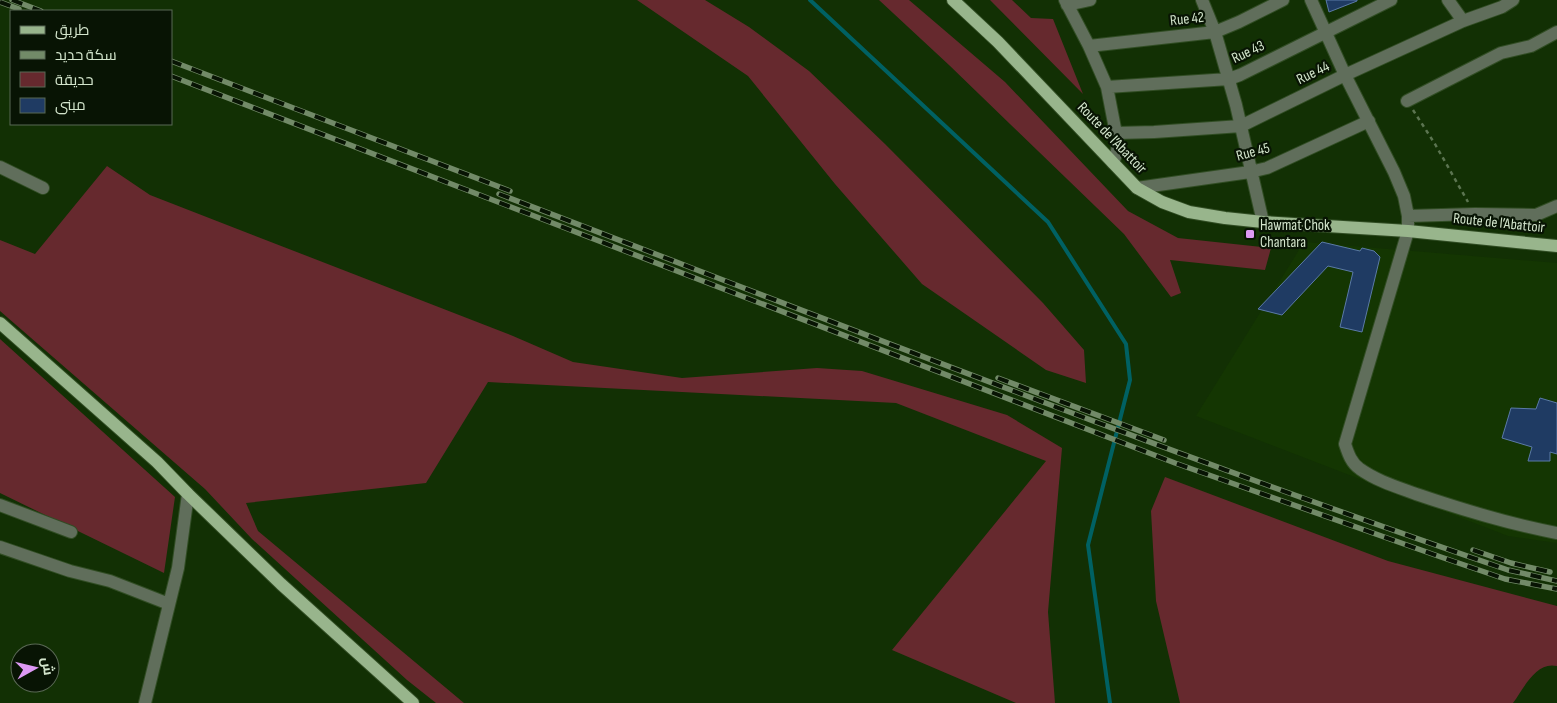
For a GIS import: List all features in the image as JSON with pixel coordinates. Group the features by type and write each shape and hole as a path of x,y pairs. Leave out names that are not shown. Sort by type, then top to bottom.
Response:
{"main road":[{"name":"Route de l’Abattoir","path":"952,0 998,42 1138,188 1162,202 1189,212 1263,222 1408,231 1557,246"},
{"path":"0,323 157,462 281,584 413,703"}],"street":[{"path":"1090,0 1066,3 1107,87 1118,151 1113,163"},
{"path":"1202,0 1215,32 1229,78 1263,222"},
{"name":"Rue 42","path":"1088,46 1215,32 1240,22 1283,0"},
{"path":"1311,0 1404,196 1408,216 1408,231 1345,444 1352,461 1359,469 1379,480 1463,510 1525,527 1557,533"},
{"name":"Rue 43","path":"1107,87 1229,78 1240,75 1391,0"},
{"path":"1448,0 1463,21"},
{"name":"Rue 44","path":"1116,132 1154,132 1241,126 1345,75 1463,21 1502,7 1513,0"},
{"path":"1407,100 1502,54 1532,46 1557,32"},
{"name":"Rue 45","path":"1138,188 1266,168 1368,121"},
{"path":"0,167 43,188"},
{"path":"1408,216 1536,215 1557,206"},
{"path":"145,703 178,568 188,494"},
{"path":"0,505 71,532"},
{"path":"0,547 70,571 110,581 169,604"}],"path":[{"path":"1407,100 1435,144 1475,214"}],"shaded area":[{"path":"1304,242 1557,263 1557,543 1508,536 1196,416"}],"green space":[{"path":"637,0 705,0 749,27 809,71 885,144 1043,303 1084,350 1086,383 1046,370 922,284 835,184 748,76"},
{"path":"879,0 909,0 1005,82 1128,211 1178,238 1271,248 1265,270 1170,260 1181,293 1171,297 1124,234"},
{"path":"990,0 1012,0 1031,18 1053,19 1083,94"},
{"path":"107,166 150,195 513,336 573,362 682,378 817,368 862,371 1007,415 1062,448 1048,612 1055,703 1016,703 892,650 1046,461 896,403 488,382 426,483 246,503 258,531 464,703 436,703 407,680 252,539 205,489 0,311 0,240 35,254"},
{"path":"0,339 175,497 164,573 0,493"},
{"path":"1165,477 1388,561 1557,606 1557,666 1543,668 1531,677 1513,703 1180,703 1156,601 1151,511"}],"building":[{"path":"1326,0 1357,0 1357,1 1329,12"},
{"path":"1322,242 1360,251 1362,248 1374,251 1380,257 1362,332 1340,327 1353,272 1328,266 1282,315 1258,309"},
{"path":"1540,398 1557,403 1557,454 1550,452 1550,461 1528,461 1532,447 1502,438 1511,408 1536,409"}],"waterway":[{"path":"810,0 1048,222 1126,344 1130,380 1088,545 1110,703"}],"railway":[{"path":"12,0 38,10"},
{"path":"0,2 19,9"},
{"path":"172,61 510,191"},
{"path":"172,76 1175,463 1505,579 1557,589"},
{"path":"499,194 1128,434 1508,570 1557,581"},
{"path":"998,378 1164,440"},
{"path":"1473,550 1511,563 1550,572"}],"place":[{"name":"Hawmat Chok Chantara","path":"1250,234"}]}
